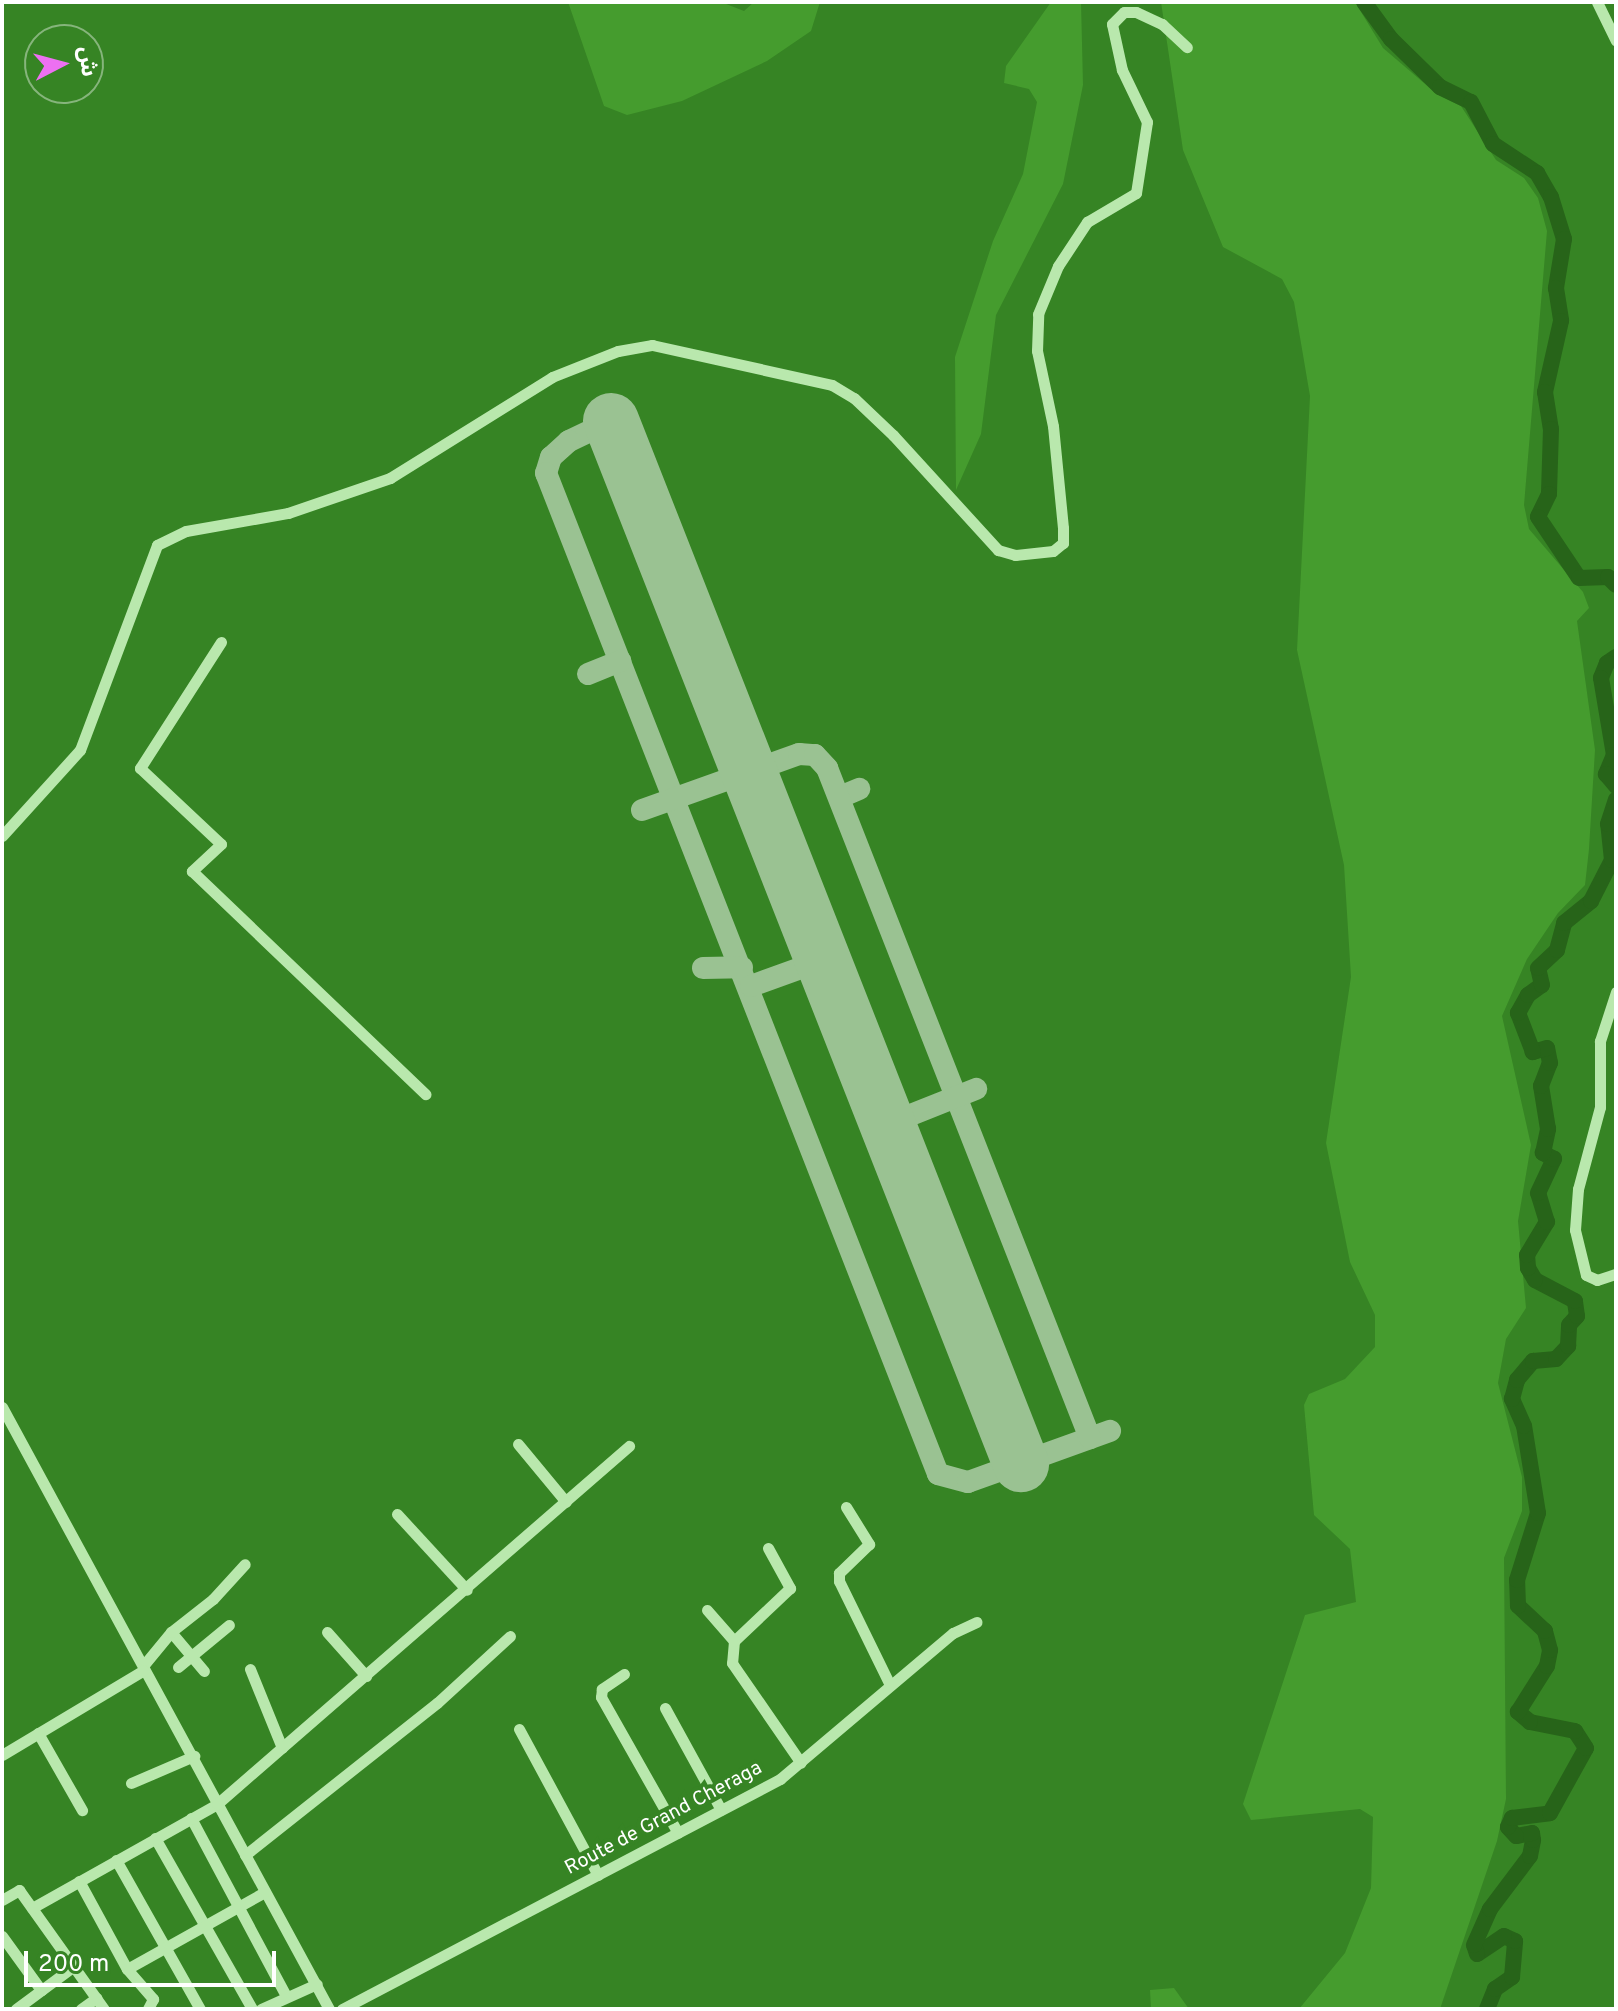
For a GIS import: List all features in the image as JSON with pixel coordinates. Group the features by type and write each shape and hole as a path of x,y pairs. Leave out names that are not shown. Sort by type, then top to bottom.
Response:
{"street":[{"path":"1597,2 1616,41"},
{"path":"2,836 80,750 157,545 186,531 304,508 390,478 552,377 618,351 652,345 690,351 832,385 854,398 893,435 998,550 1015,555 1053,551 1063,543 1063,528 1053,426 1037,351 1038,314 1058,266 1087,222 1136,193 1147,122 1122,70 1112,24 1124,12 1136,12 1162,24 1187,47"},
{"path":"221,642 140,768 221,844 192,871 425,1094"},
{"path":"1616,992 1600,1041 1600,1107 1578,1189 1575,1230 1586,1275 1597,1280 1616,1274"},
{"path":"2,1407 329,2009"},
{"path":"518,1444 566,1502"},
{"path":"32,1908 217,1804 467,1590 629,1446"},
{"path":"846,1507 869,1544 839,1573 839,1581 890,1685"},
{"path":"397,1514 467,1590"},
{"path":"768,1548 791,1585 789,1592 734,1641 732,1663 801,1763"},
{"path":"2,1755 143,1668 171,1632 213,1599 245,1564"},
{"path":"707,1610 734,1641"},
{"name":"Route de Grand Cheraga","path":"342,2009 721,1810 801,1763 953,1633 977,1622"},
{"path":"178,1667 229,1625"},
{"path":"171,1632 204,1671"},
{"path":"327,1632 366,1676"},
{"path":"245,1855 437,1703 510,1636"},
{"path":"250,1669 282,1748"},
{"path":"624,1674 602,1689 601,1697 678,1833"},
{"path":"665,1708 721,1810"},
{"path":"519,1729 598,1875"},
{"path":"38,1733 82,1810"},
{"path":"131,1783 194,1756"},
{"path":"191,1818 286,1996"},
{"path":"155,1838 252,2009"},
{"path":"116,1860 200,2009"},
{"path":"79,1881 127,1969 154,2006"},
{"path":"2,1900 19,1890 104,2009"},
{"path":"127,1969 265,1892"},
{"path":"2,1936 41,1990"},
{"path":"16,2009 74,1966"},
{"path":"261,2009 317,1984"},
{"path":"81,2009 96,1998"}],"green space":[{"path":"568,2 721,2 744,11 754,2 820,2 811,31 767,61 682,101 627,115 604,106"},
{"path":"1051,2 1081,2 1083,85 1063,184 996,315 981,434 956,490 955,357 993,241 1023,174 1037,102 1029,89 1004,83 1006,66"},
{"path":"1161,2 1355,2 1383,48 1438,95 1461,106 1496,160 1524,178 1538,198 1547,231 1524,505 1529,529 1583,592 1589,608 1577,621 1595,750 1585,885 1558,913 1527,959 1502,1016 1531,1145 1518,1221 1526,1308 1506,1339 1498,1383 1522,1477 1522,1511 1504,1558 1506,1799 1497,1841 1440,2009 1299,2009 1345,1953 1371,1888 1373,1817 1360,1809 1251,1820 1243,1804 1305,1615 1356,1602 1350,1549 1314,1515 1304,1405 1309,1394 1345,1379 1375,1347 1375,1315 1350,1262 1326,1143 1351,977 1344,865 1297,650 1310,396 1294,302 1282,279 1223,247 1183,150"},
{"path":"1174,1988 1189,2009 1151,2009 1150,1990"}],"waterway":[{"path":"1364,2 1391,39 1440,87 1471,102 1493,144 1537,173 1551,197 1564,239 1556,288 1561,321 1545,392 1551,429 1549,494 1538,517 1579,578 1608,577 1616,585"},
{"path":"1616,657 1607,663 1601,678 1614,755 1606,774 1616,786"},
{"path":"1487,2009 1495,1989 1512,1977 1515,1941 1504,1936 1477,1954 1474,1945 1490,1909 1530,1856 1533,1840 1532,1833 1516,1836 1508,1827 1512,1818 1550,1813 1586,1748 1575,1731 1530,1722 1518,1712 1547,1666 1550,1650 1545,1631 1518,1606 1517,1580 1538,1513 1524,1426 1512,1399 1517,1380 1533,1361 1556,1359 1568,1346 1569,1325 1577,1316 1575,1301 1535,1280 1528,1268 1527,1255 1547,1222 1538,1193 1554,1159 1543,1153 1548,1129 1541,1086 1550,1063 1547,1048 1533,1052 1518,1013 1528,995 1542,985 1538,968 1557,950 1564,923 1591,901 1612,860 1608,824 1616,799"}],"taxiway":[{"path":"611,421 569,441 551,457 546,473 938,1474 968,1482 1110,1431"},
{"path":"588,674 621,661"},
{"path":"642,810 799,754 815,755 827,768 1090,1438"},
{"path":"840,797 859,789"},
{"path":"751,986 823,960"},
{"path":"703,968 742,967"},
{"path":"888,1124 976,1089"}],"runway":[{"path":"611,421 1021,1464"}]}
